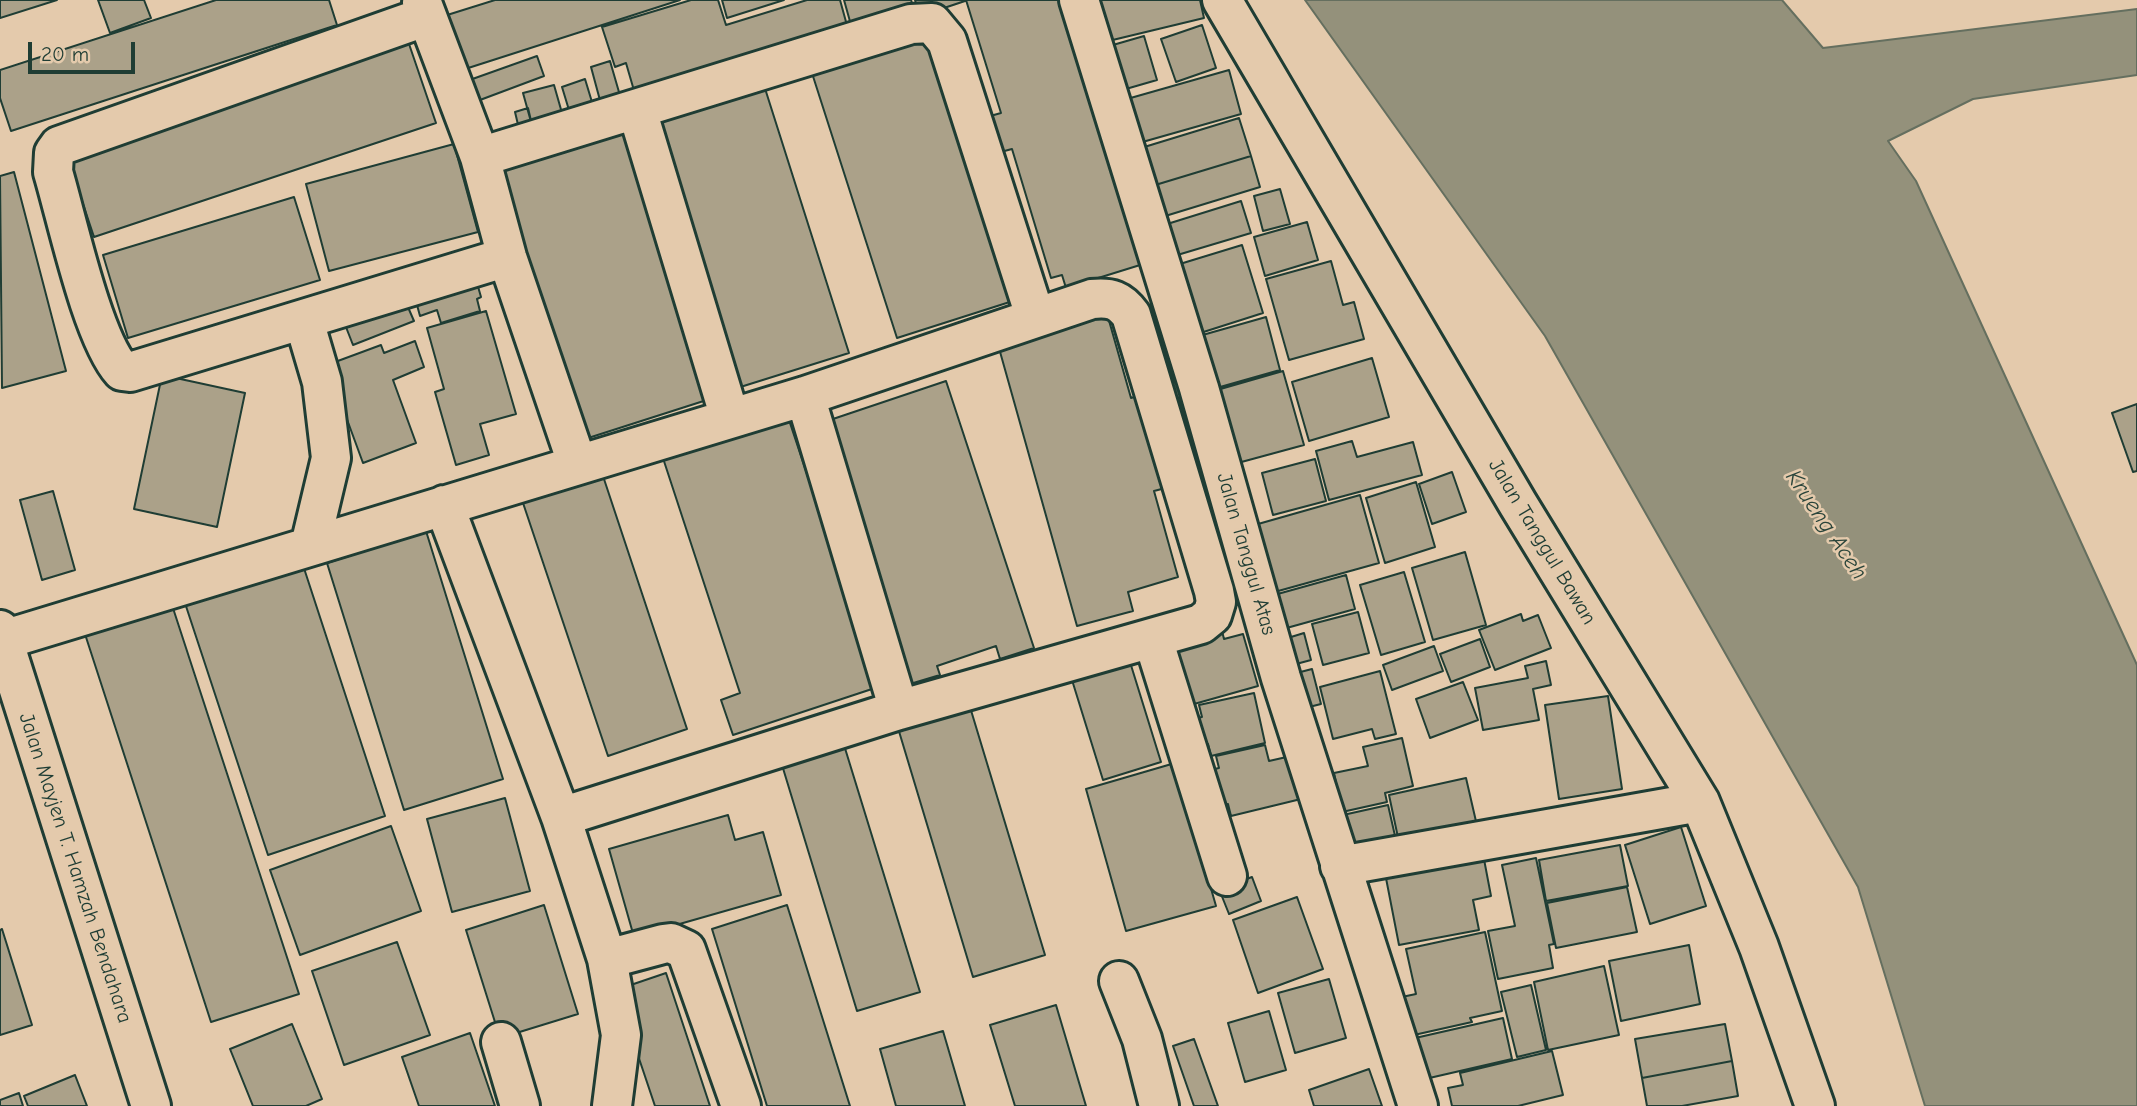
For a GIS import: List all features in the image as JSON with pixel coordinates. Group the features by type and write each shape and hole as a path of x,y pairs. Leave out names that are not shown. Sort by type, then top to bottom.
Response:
{"street":[{"name":"Jalan Tanggul Atas","path":"1079,0 1199,388 1281,678 1418,1106"},
{"name":"Jalan Tanggul Bawan","path":"1222,0 1518,504 1700,802 1759,947 1815,1106"},
{"path":"507,257 304,321 130,372 122,371 107,351 98,324 53,172 54,153 60,146 424,5 480,157 507,257 578,463"},
{"path":"480,157 911,24 932,23 947,41 1035,316"},
{"path":"637,110 730,418"},
{"path":"2,635 310,546 805,396 1035,316 1104,298 1122,303 1131,315 1216,602 1212,615 1201,624 1153,639 900,710 561,817"},
{"path":"304,321 322,382 331,458 310,546"},
{"path":"805,396 900,710"},
{"path":"444,505 561,817 607,959 621,1035 612,1106"},
{"name":"Jalan Mayjen T. Hamzah Bendahara","path":"2,635 151,1106"},
{"path":"1153,639 1227,876"},
{"path":"1340,866 1700,802"},
{"path":"607,959 671,943 686,950 741,1106"},
{"path":"1119,981 1142,1039 1160,1106"},
{"path":"500,1042 520,1106"}],"water":[{"name":"Krueng Aceh","path":"1305,0 1782,0 1823,48 2137,9 2137,75 1973,99 1888,141 1916,181 2137,665 2137,1106 1925,1106 1858,887 1545,336"}],"building":[{"path":"0,0 57,0 0,18"},
{"path":"98,0 144,0 151,18 110,33"},
{"path":"216,0 329,0 337,25 11,131 0,98 0,70"},
{"path":"495,0 680,0 462,70 444,16"},
{"path":"691,0 718,0 726,25 807,0 840,0 848,29 635,94 626,63 615,67 602,27"},
{"path":"722,0 784,0 727,18"},
{"path":"844,0 911,0 913,6 851,25"},
{"path":"915,0 965,0 965,1 920,16"},
{"path":"966,0 1073,0 1153,261 1066,288 1062,275 1051,278 1012,149 993,154 983,118 1001,113"},
{"path":"1102,0 1200,0 1204,18 1096,44 1087,4"},
{"path":"1202,25 1216,68 1176,82 1161,39"},
{"path":"931,32 1016,300 897,338 811,70"},
{"path":"1144,36 1157,80 1112,93 1099,49"},
{"path":"408,41 436,123 94,237 67,156"},
{"path":"537,56 544,76 472,103 464,82"},
{"path":"610,61 621,99 601,104 591,67"},
{"path":"1229,70 1241,114 1139,143 1127,99"},
{"path":"585,79 595,112 572,120 562,87"},
{"path":"762,79 849,353 734,389 648,116"},
{"path":"554,85 564,120 533,129 523,93"},
{"path":"528,108 533,129 520,133 515,112"},
{"path":"1239,118 1251,156 1152,186 1141,148"},
{"path":"625,123 713,398 582,440 495,165"},
{"path":"454,144 478,232 329,271 306,184"},
{"path":"1251,156 1260,187 1162,217 1152,186"},
{"path":"14,172 66,371 2,388 0,176"},
{"path":"1280,189 1290,224 1263,231 1254,196"},
{"path":"294,197 320,280 128,338 103,255"},
{"path":"1241,201 1251,233 1174,256 1164,225"},
{"path":"1307,222 1318,260 1265,276 1254,237"},
{"path":"1242,245 1263,313 1191,336 1170,267"},
{"path":"1331,261 1343,305 1354,302 1364,339 1289,360 1266,279"},
{"path":"475,276 481,297 477,299 480,311 441,323 437,310 420,316 414,294"},
{"path":"404,298 414,321 353,345 344,322"},
{"path":"1106,310 1131,398 1147,393 1173,486 1154,491 1178,577 1128,592 1133,611 1077,626 997,341"},
{"path":"486,311 516,414 480,424 489,455 456,465 435,392 444,389 427,328"},
{"path":"1266,317 1280,370 1206,391 1192,338"},
{"path":"415,341 424,367 393,380 416,443 363,463 327,365 381,345 384,353"},
{"path":"1372,358 1389,417 1309,441 1292,382"},
{"path":"1283,371 1304,445 1223,467 1203,394"},
{"path":"162,375 245,393 217,527 134,509"},
{"path":"946,381 1034,648 1000,659 996,646 937,666 940,675 910,684 824,422"},
{"path":"1198,393 1211,439 1178,448 1166,401"},
{"path":"2137,404 2137,471 2133,472 2112,413"},
{"path":"785,408 878,687 733,735 721,700 740,693 660,449"},
{"path":"1352,441 1357,457 1413,442 1422,475 1329,500 1316,451"},
{"path":"1315,459 1326,501 1273,515 1262,473"},
{"path":"600,467 687,729 608,756 520,494"},
{"path":"1452,472 1466,512 1432,524 1419,484"},
{"path":"1416,482 1435,547 1385,563 1366,498"},
{"path":"53,491 75,570 42,580 20,500"},
{"path":"1360,495 1379,563 1271,593 1251,526"},
{"path":"426,531 503,779 404,810 327,563"},
{"path":"1465,552 1486,625 1433,640 1412,568"},
{"path":"300,556 385,816 268,855 182,594"},
{"path":"1404,572 1425,642 1381,655 1360,585"},
{"path":"1346,575 1355,609 1283,629 1274,595"},
{"path":"171,602 299,994 211,1022 84,631"},
{"path":"1358,612 1369,653 1323,665 1312,624"},
{"path":"1521,614 1523,621 1538,615 1551,648 1495,670 1479,630"},
{"path":"1222,631 1224,639 1243,634 1258,686 1187,706 1170,646"},
{"path":"1304,633 1311,660 1285,667 1278,641"},
{"path":"1480,639 1490,667 1451,682 1440,654"},
{"path":"1434,646 1443,671 1392,690 1383,665"},
{"path":"1546,661 1551,685 1533,689 1539,720 1483,730 1475,688 1528,678 1525,666"},
{"path":"1130,662 1161,762 1103,780 1072,680"},
{"path":"1312,669 1321,704 1293,711 1285,676"},
{"path":"1380,671 1396,734 1375,739 1372,729 1333,739 1320,687"},
{"path":"1463,682 1478,720 1430,738 1416,699"},
{"path":"1254,693 1265,743 1211,756 1208,744 1193,747 1186,720 1202,717 1199,705"},
{"path":"1608,696 1622,789 1559,799 1545,705"},
{"path":"970,707 1045,955 973,977 898,728"},
{"path":"1402,738 1413,786 1385,793 1387,802 1342,812 1334,773 1368,766 1363,747"},
{"path":"844,745 920,992 857,1011 782,765"},
{"path":"1265,745 1269,761 1291,756 1301,799 1231,816 1228,804 1215,807 1206,771 1219,768 1216,756"},
{"path":"1175,763 1216,906 1126,931 1086,789"},
{"path":"1466,778 1478,830 1400,847 1389,795"},
{"path":"505,798 530,891 452,912 427,819"},
{"path":"1388,805 1398,849 1344,860 1334,817"},
{"path":"728,815 735,840 763,832 781,895 634,937 609,849"},
{"path":"391,826 421,911 300,955 270,870"},
{"path":"1681,827 1706,906 1650,924 1625,845"},
{"path":"1620,845 1628,886 1546,901 1539,860"},
{"path":"1483,854 1491,896 1473,900 1479,930 1399,945 1385,873"},
{"path":"1536,858 1554,944 1549,945 1553,968 1498,979 1488,931 1515,926 1502,865"},
{"path":"1252,877 1261,901 1229,914 1219,889"},
{"path":"1627,887 1637,932 1556,948 1547,903"},
{"path":"1297,897 1323,969 1258,993 1233,920"},
{"path":"544,905 578,1014 500,1038 466,930"},
{"path":"787,905 850,1106 767,1106 712,929"},
{"path":"2,929 32,1025 0,1035 0,930"},
{"path":"1485,932 1502,1011 1470,1018 1472,1022 1405,1037 1397,998 1416,994 1406,949"},
{"path":"397,942 430,1035 344,1065 312,971"},
{"path":"1689,945 1700,1004 1621,1021 1609,961"},
{"path":"1604,966 1619,1035 1548,1050 1534,982"},
{"path":"666,973 710,1106 655,1106 616,990"},
{"path":"1329,979 1346,1038 1295,1053 1278,993"},
{"path":"1531,985 1546,1050 1517,1057 1501,992"},
{"path":"1056,1005 1086,1106 1015,1106 990,1025"},
{"path":"1269,1011 1286,1070 1245,1082 1228,1023"},
{"path":"1503,1018 1512,1059 1412,1082 1402,1041"},
{"path":"292,1024 322,1099 306,1106 253,1106 230,1049"},
{"path":"1725,1024 1732,1061 1642,1078 1635,1039"},
{"path":"943,1031 965,1106 896,1106 880,1049"},
{"path":"470,1033 495,1106 419,1106 402,1057"},
{"path":"1194,1039 1218,1106 1194,1106 1173,1046"},
{"path":"1552,1051 1563,1095 1518,1106 1452,1106 1448,1088 1463,1085 1460,1073"},
{"path":"1732,1061 1738,1096 1682,1106 1647,1106 1642,1078"},
{"path":"1369,1069 1382,1106 1314,1106 1309,1090"},
{"path":"75,1075 87,1106 28,1106 24,1096"},
{"path":"19,1093 23,1106 0,1106 0,1100"}]}
